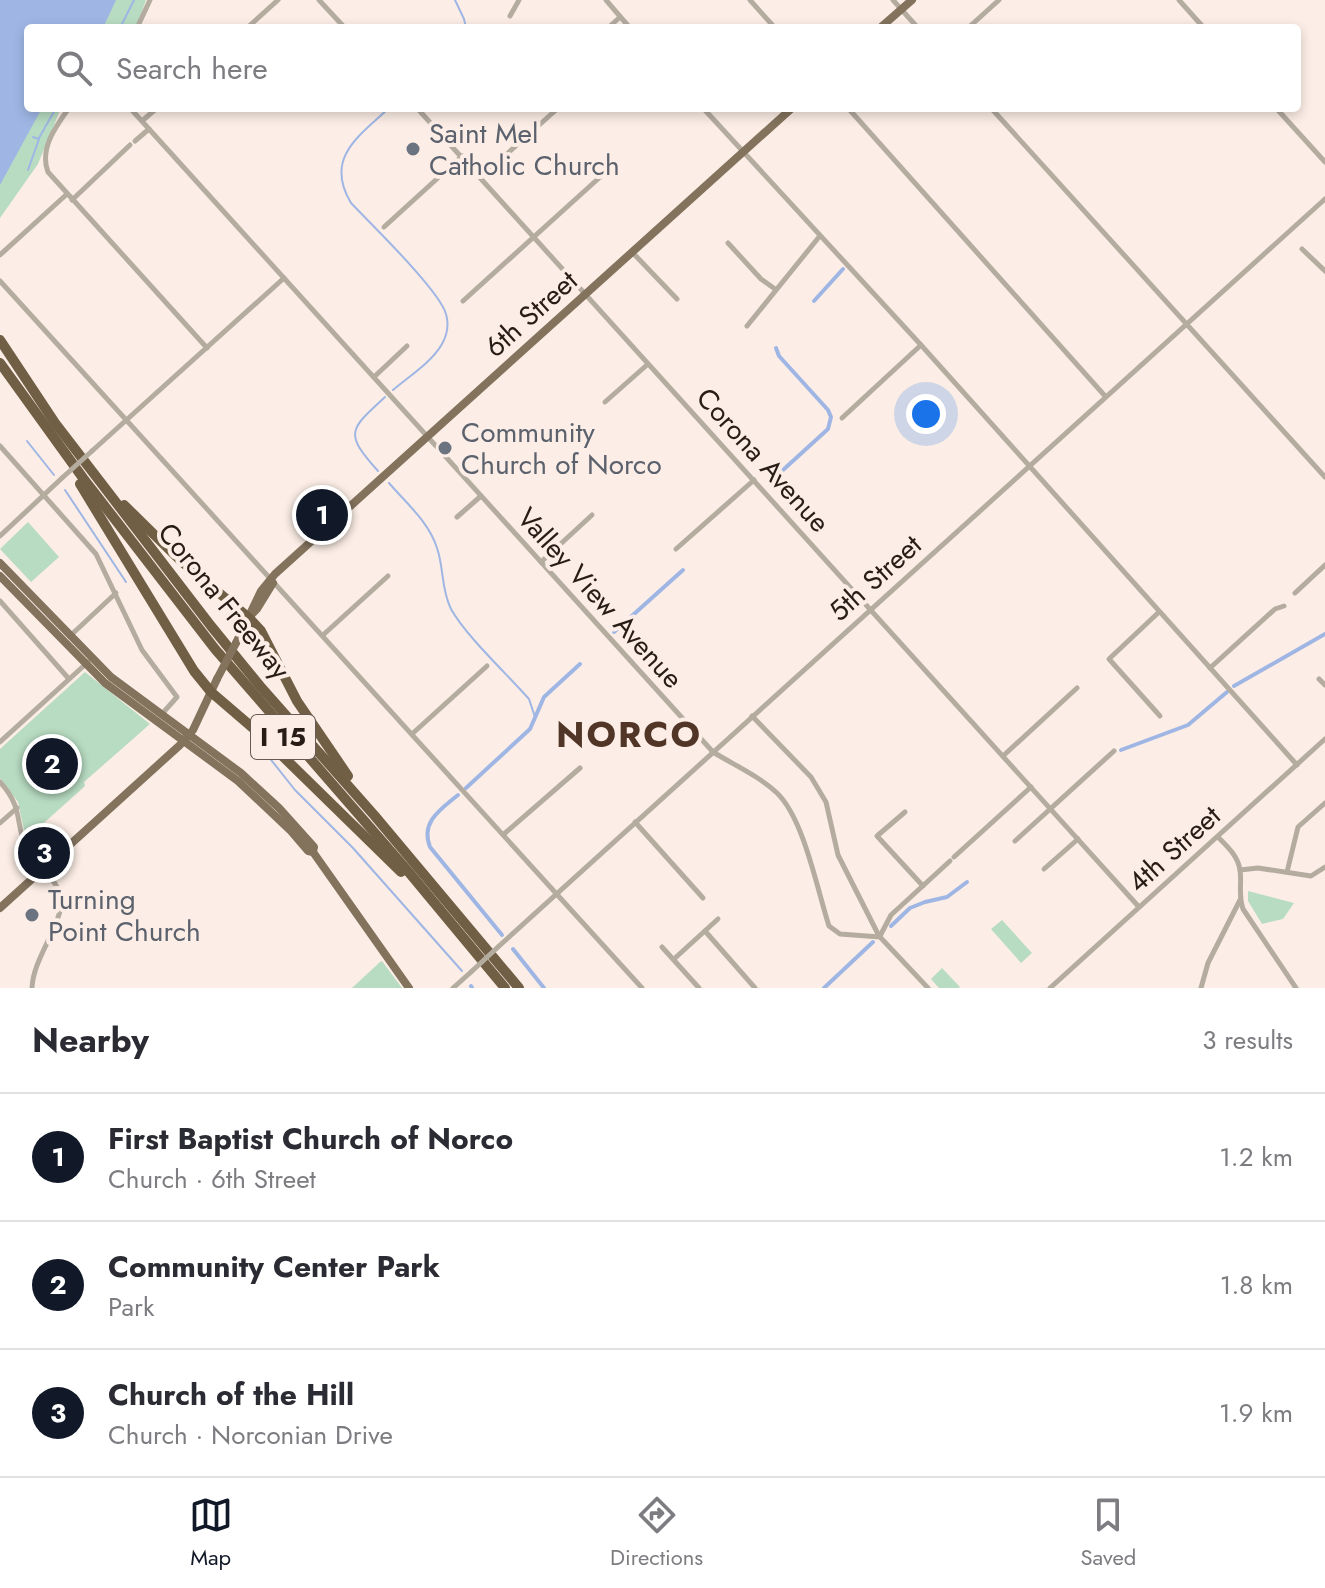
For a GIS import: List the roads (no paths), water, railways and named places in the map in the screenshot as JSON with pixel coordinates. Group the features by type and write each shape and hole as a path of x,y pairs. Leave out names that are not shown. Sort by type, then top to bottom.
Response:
{"highway":[{"name":"Corona Freeway","path":"0,340 55,423 260,686 374,815 519,988"},
{"path":"0,352 84,470 241,672 375,824 512,988"},
{"path":"0,363 83,478 215,649 505,988"},
{"name":"Corona Freeway","path":"0,374 77,479 248,697 499,988"},
{"path":"90,469 181,561 261,631 297,701 374,815"},
{"path":"77,479 194,671 211,692 261,735 403,874"}],"main road":[{"path":"884,24 912,0"},
{"name":"6th Street","path":"186,738 272,580 788,112"},
{"path":"0,563 70,636 110,687 241,773 295,825 314,847 313,852"},
{"path":"0,576 89,661 161,715 290,830 308,851 313,852 409,988"},
{"path":"0,908 186,738"},
{"path":"224,769 238,775 241,773"}],"street":[{"path":"139,24 150,0"},
{"path":"251,24 278,0"},
{"path":"319,0 341,24"},
{"path":"510,16 519,0"},
{"path":"606,0 626,24"},
{"path":"750,0 771,24"},
{"path":"893,0 914,24"},
{"path":"972,24 999,0"},
{"path":"1179,0 1200,24"},
{"path":"612,24 620,17"},
{"path":"67,112 46,146 45,166 72,200 207,348"},
{"name":"Valley View Avenue","path":"134,112 713,752 762,782 789,807 829,926 840,934 880,937"},
{"path":"142,121 152,112"},
{"name":"Corona Avenue","path":"421,112 1139,907"},
{"path":"481,177 554,112"},
{"path":"707,112 921,345 1297,765"},
{"path":"852,112 1105,396"},
{"path":"995,112 1325,477"},
{"path":"1280,112 1325,162"},
{"path":"72,200 149,129"},
{"path":"384,227 462,156"},
{"path":"463,301 610,168"},
{"path":"0,255 67,194"},
{"name":"5th Street","path":"453,988 1325,199"},
{"path":"747,326 819,237"},
{"path":"728,243 761,279 775,289"},
{"path":"1302,249 1325,271"},
{"path":"632,252 677,299"},
{"path":"0,536 284,278"},
{"path":"0,281 642,988"},
{"path":"842,418 921,345"},
{"path":"374,377 407,346"},
{"path":"605,402 648,364"},
{"path":"0,446 96,554 142,650 177,697 161,715"},
{"path":"676,549 754,480"},
{"path":"457,517 481,496"},
{"path":"541,562 592,515"},
{"path":"1295,593 1325,565"},
{"path":"323,635 388,576"},
{"path":"70,636 116,593"},
{"path":"0,601 69,679"},
{"path":"1210,668 1275,609 1284,606"},
{"path":"1159,612 1109,659 1160,716"},
{"path":"0,742 89,661"},
{"path":"412,734 487,666"},
{"path":"1319,679 1325,685"},
{"path":"1003,756 1077,688"},
{"path":"752,716 811,777 826,802 838,855 880,937 928,988"},
{"name":"4th Street","path":"1050,988 1325,739"},
{"path":"1015,841 1114,751"},
{"path":"504,834 580,768"},
{"path":"0,782 17,808 24,840 33,859 59,891 61,908 33,975 32,988"},
{"path":"880,937 891,915 1031,787"},
{"path":"1287,872 1298,827 1325,803"},
{"path":"0,823 17,808"},
{"path":"905,812 877,836 923,886"},
{"path":"635,822 703,898"},
{"path":"1218,837 1232,852 1240,870 1240,900 1248,919 1296,988"},
{"path":"1044,869 1078,839"},
{"path":"1240,870 1258,868 1311,876 1325,867"},
{"path":"1201,988 1208,963 1240,900"},
{"path":"674,959 718,919"},
{"path":"705,931 755,988"},
{"path":"662,947 699,988"}],"water":[{"path":"0,0 116,0 105,24 24,24 24,112 40,112 0,185"}],"waterway":[{"path":"122,24 134,0"},
{"path":"455,0 465,24"},
{"path":"39,138 54,112"},
{"path":"385,112 349,149 341,173 344,187 351,203 404,258 441,303 447,322 445,337 438,351 393,390"},
{"path":"28,170 39,139 33,137"},
{"path":"814,301 843,269"},
{"path":"772,480 828,429 831,417 779,356 776,348"},
{"path":"378,471 360,448 355,432 364,417 385,397"},
{"path":"27,441 54,475"},
{"path":"389,483 429,530 439,556 451,609 476,643 529,699 535,717"},
{"path":"65,490 126,582"},
{"path":"614,632 683,570"},
{"path":"1234,686 1325,634"},
{"path":"466,788 530,729 544,697 580,664"},
{"path":"1121,750 1188,725 1227,692"},
{"path":"264,751 295,790 353,848 462,971"},
{"path":"458,795 430,823 430,847 502,935"},
{"path":"891,926 910,908 947,897 967,882"},
{"path":"824,988 873,942"},
{"path":"513,949 544,988"}],"place":[{"name":"Saint Mel Catholic Church","path":"413,149"},
{"name":"Community Church of Norco","path":"445,448"},
{"name":"First Baptist Church of Norco","path":"322,515"},
{"name":"Community Center Park","path":"52,764"},
{"name":"Church of the Hill","path":"44,853"},
{"name":"Turning Point Church","path":"32,915"}],"district":[{"name":"NORCO","path":"629,734"}]}
